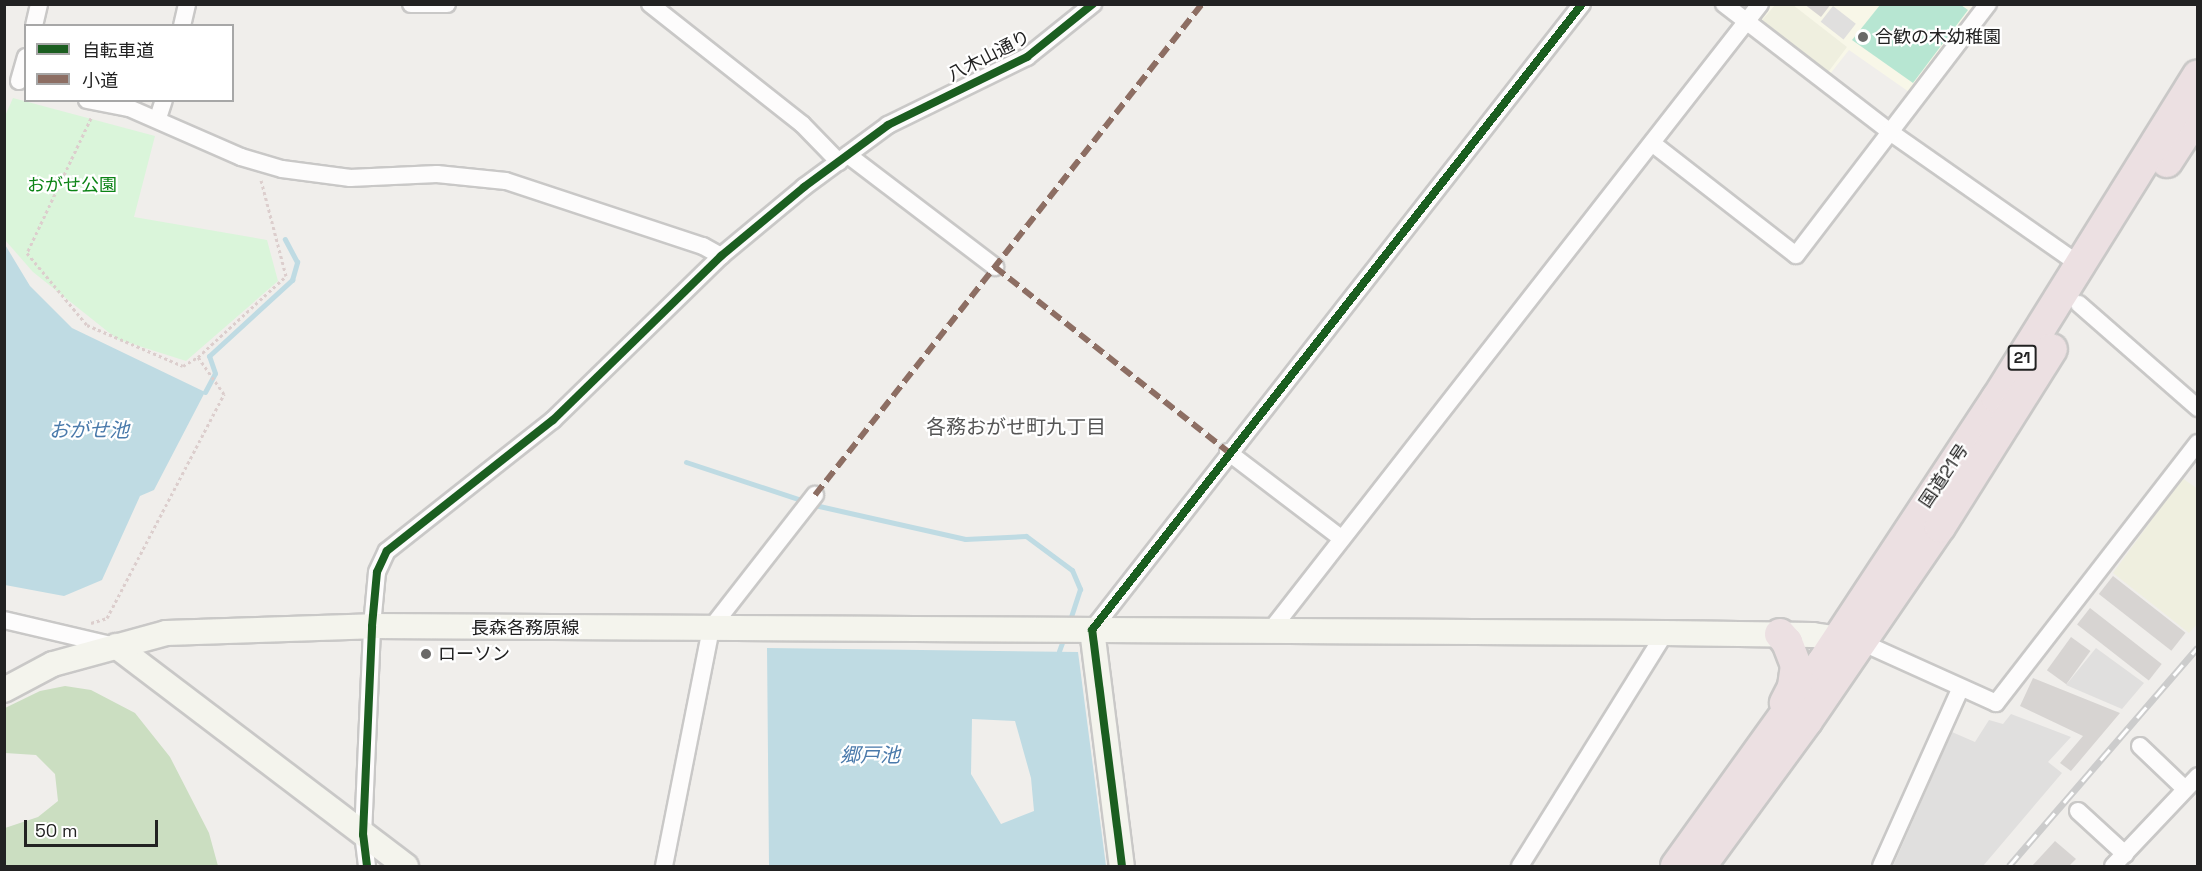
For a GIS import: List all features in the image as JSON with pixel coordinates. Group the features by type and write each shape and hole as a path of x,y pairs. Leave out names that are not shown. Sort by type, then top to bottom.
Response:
{"highway":[{"name":"国道21号","path":"1701,867 1850,640 2198,75"},
{"name":"国道21号","path":"1676,867 1767,741 1850,640 1991,450 2198,114"},
{"path":"1767,741 1793,687 1796,665 1787,642 1780,634"}],"main road":[{"name":"長森各務原線","path":"4,690 53,664 166,633 372,626 1780,634 1850,640"},
{"path":"1075,630 1122,867"},
{"path":"117,646 406,867"}],"street":[{"path":"34,24 39,4"},
{"path":"182,24 187,4"},
{"path":"411,4 447,4"},
{"path":"650,4 843,158 995,267"},
{"name":"八木山通り","path":"843,158 888,125 923,105 1027,57 1093,4"},
{"path":"1075,630 1228,452 1582,4"},
{"path":"1724,4 1890,132 2080,265"},
{"path":"1272,630 1341,538 1760,4"},
{"path":"1652,143 1796,255 1988,4"},
{"path":"16,80 24,62"},
{"path":"93,102 158,118 256,161 350,178 437,174 506,182 704,246 721,256"},
{"path":"158,118 163,102"},
{"path":"366,867 363,834 372,626 377,572 387,551 537,433 615,364 721,256 843,158"},
{"path":"2079,304 2198,408"},
{"path":"1850,640 1996,703 2198,443"},
{"path":"1228,452 1341,538"},
{"path":"664,867 711,628 815,495"},
{"path":"4,620 117,646"},
{"path":"1520,867 1665,633"},
{"path":"1881,867 1960,689"},
{"path":"2140,746 2185,789"},
{"path":"2113,867 2198,776"},
{"path":"2078,811 2125,854"}],"path":[{"path":"93,102 27,253 87,325 183,366 198,357 286,276 256,161"},
{"path":"79,637 85,624 107,618 224,394 198,357"}],"shaded area":[{"name":"合歓の木幼稚園","path":"1771,5 1982,5 1912,94 1849,50 1826,79 1755,25"},
{"path":"1833,6 1856,24 1844,40 1821,22"},
{"path":"2096,648 2144,683 2122,709 2066,685"},
{"path":"2011,714 2071,737 2048,762 2062,773 1983,866 1893,866 1952,732 1975,742 1989,720 2003,724"}],"green space":[{"path":"1775,5 1793,5 1847,47 1826,75 1758,25"},
{"path":"1880,5 1961,5 1968,10 1913,83 1852,40"},
{"name":"おがせ公園","path":"13,98 155,136 134,217 267,240 278,281 186,361 117,339 33,272 5,240 5,116"},
{"path":"2182,478 2198,489 2197,624 2189,633 2113,573"},
{"path":"65,686 91,690 135,713 170,757 209,833 218,866 5,866 5,828 38,817 58,801 55,774 36,755 5,753 5,708 40,691"}],"water":[{"name":"おがせ池","path":"4,243 30,286 72,328 205,392 154,490 140,496 102,580 64,596 5,585"},
{"name":"郷戸池","path":"767,648 1078,652 1106,866 769,866","holes":["972,719 1015,721 1031,778 1034,811 1001,824 971,774"]}],"building":[{"path":"1804,4 1831,4 1821,17"},
{"path":"2113,576 2185,633 2171,651 2099,594"},
{"path":"2090,608 2162,664 2149,681 2077,625"},
{"path":"2071,637 2090,651 2066,684 2047,670"},
{"path":"2033,678 2120,713 2071,771 2060,763 2083,736 2020,706"},
{"path":"2055,841 2076,859 2069,866 2032,866"}],"waterway":[{"path":"205,392 215,373 209,356 292,280 297,262 285,239"},
{"path":"686,462 819,506 965,539 1026,536 1072,570 1080,589 1069,622"},
{"path":"1059,651 1064,637"}],"railway":[{"path":"2009,866 2198,647"}],"marked path":[{"path":"815,495 1202,4"},
{"path":"995,267 1228,452"}],"cycle path":[{"path":"367,866 363,835 372,626 377,572 387,551 553,420 721,256 804,187 888,125 1027,57 1093,4"},
{"path":"1122,866 1092,630 1582,4"}],"place":[{"name":"合歓の木幼稚園","path":"1863,37"},
{"name":"ローソン","path":"426,654"}],"district":[{"name":"各務おがせ町九丁目","path":"1016,427"}]}
